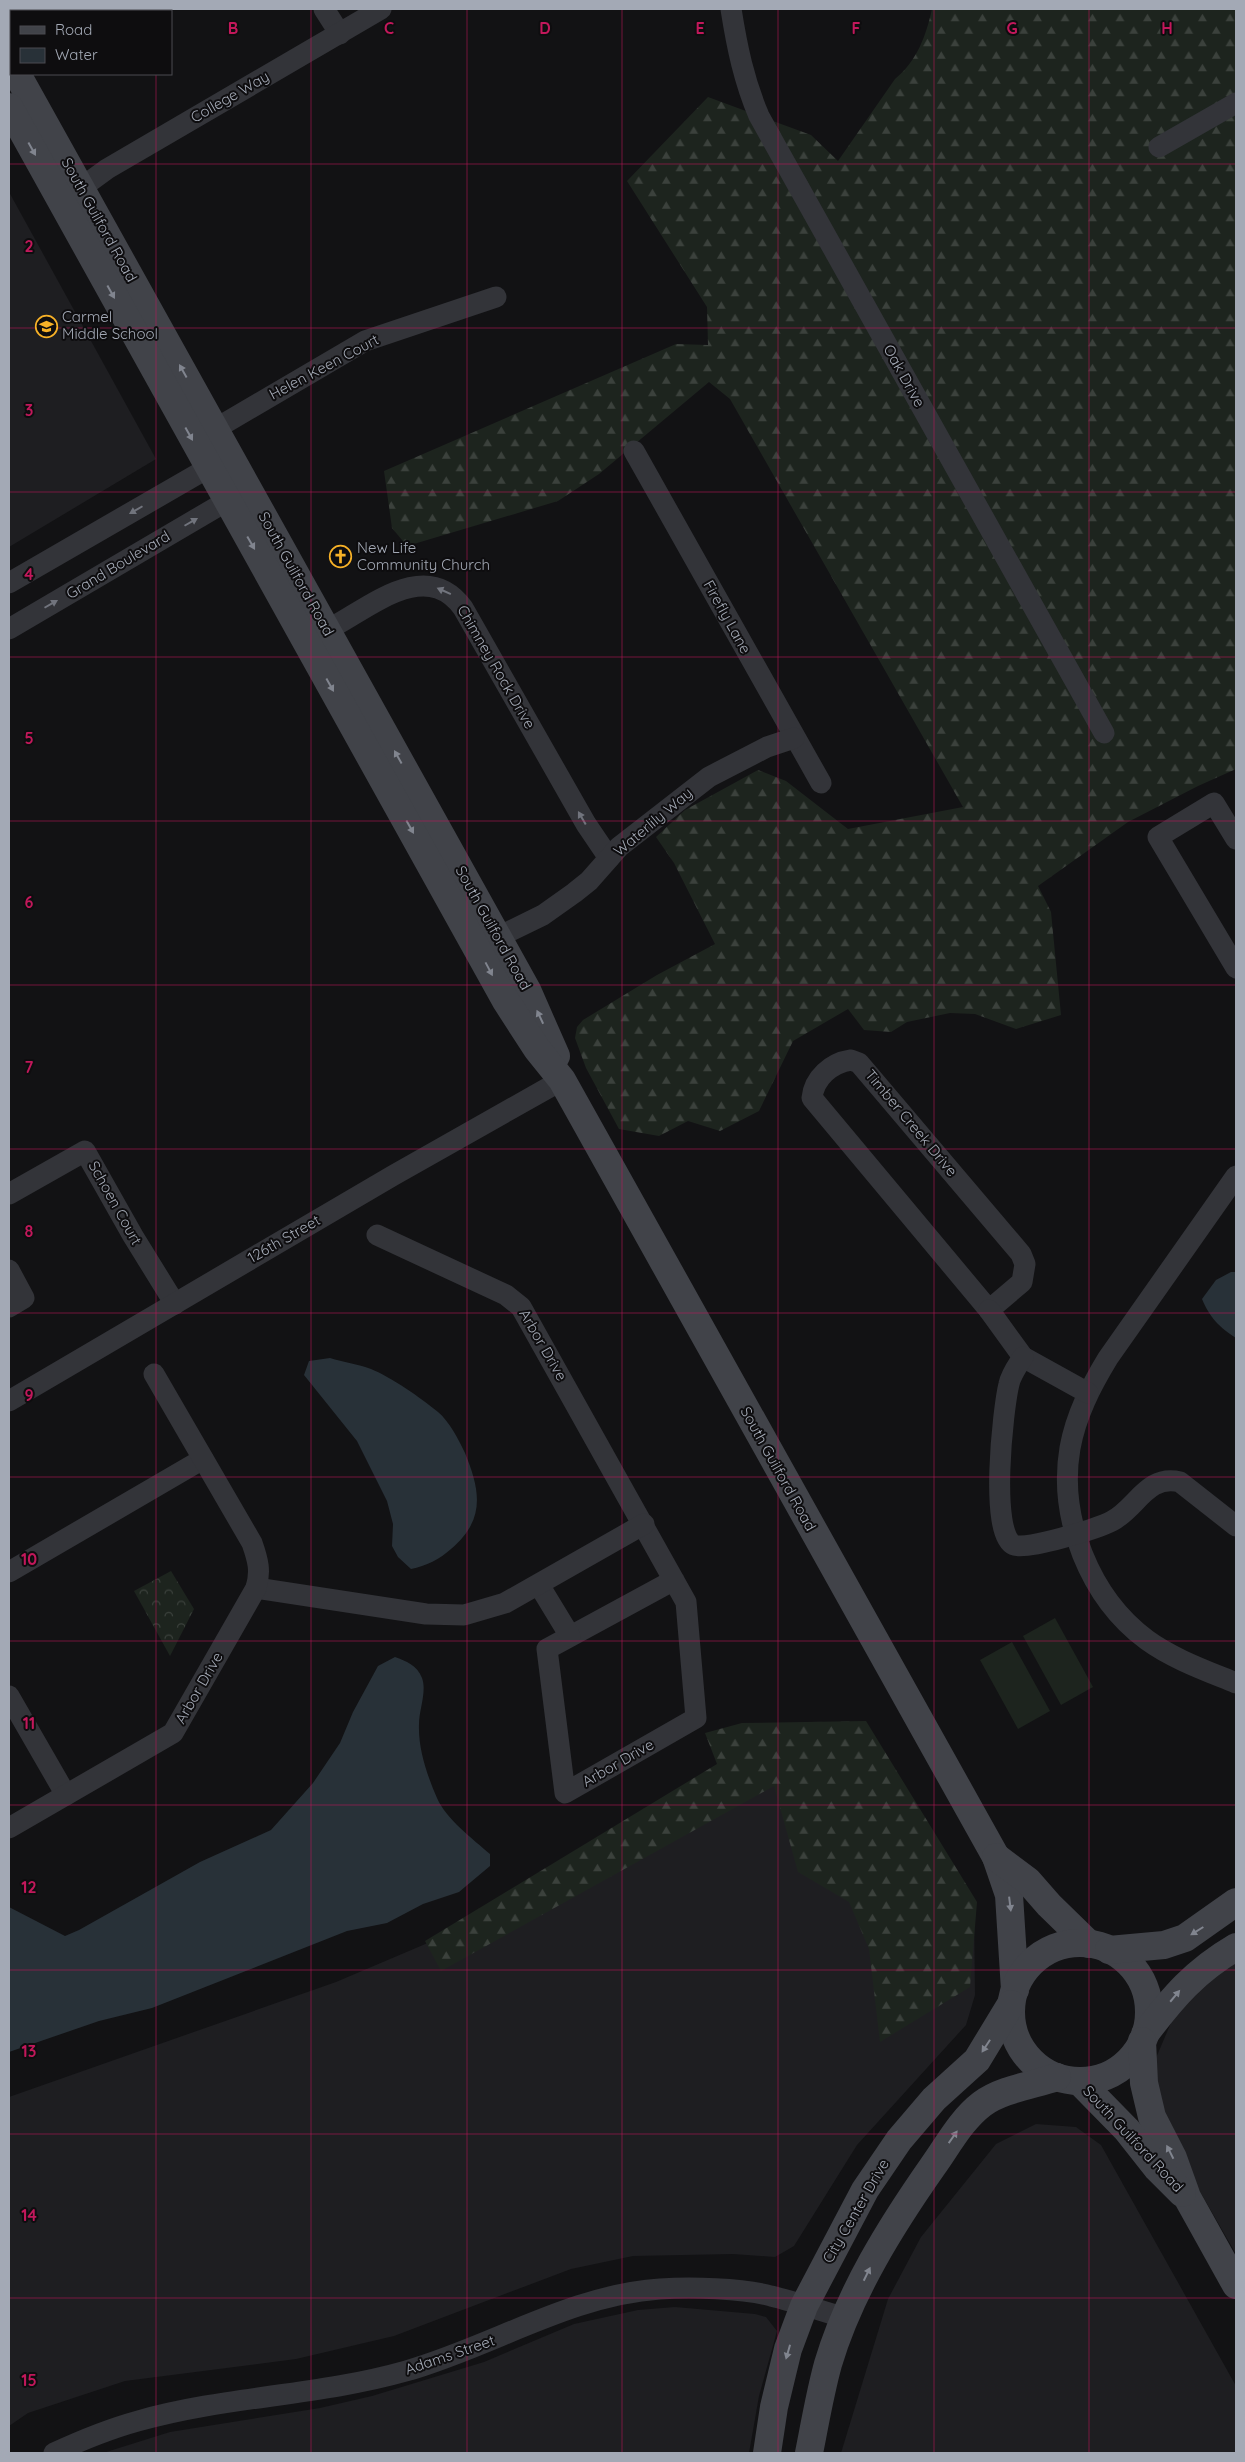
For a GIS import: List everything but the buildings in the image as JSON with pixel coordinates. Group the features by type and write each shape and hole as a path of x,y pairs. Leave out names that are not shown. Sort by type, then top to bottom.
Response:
{"main road":[{"name":"South Guilford Road","path":"18,75 528,990 553,1046 562,1080"},
{"name":"South Guilford Road","path":"9,107 506,1001 537,1049 562,1080 996,1857 1009,1895 1013,1997"},
{"name":"South Guilford Road","path":"996,1857 1028,1881 1099,1947"},
{"path":"1068,2079 1034,2064 1025,2054 1014,2030 1013,1997 1028,1966 1038,1957 1062,1946 1164,1945 1184,1938 1236,1902"},
{"path":"1099,1947 1132,1966 1143,1985 1148,2006 1148,2020 1143,2037"},
{"path":"809,2453 817,2407 829,2362 846,2318 874,2260 914,2194 968,2115 984,2102 999,2095 1068,2079 1092,2080 1116,2070 1131,2057 1143,2037 1182,1987 1198,1972 1236,1947"},
{"name":"City Center Drive","path":"767,2453 774,2407 788,2349 804,2306 865,2190 899,2140 934,2100 977,2060 1013,1997"},
{"name":"South Guilford Road","path":"1143,2037 1144,2083 1152,2117 1173,2158 1186,2197 1236,2285"},
{"name":"South Guilford Road","path":"1068,2079 1127,2130 1157,2168 1186,2197"}],"street":[{"path":"324,9 340,34"},
{"name":"College Way","path":"81,188 107,169 381,9"},
{"name":"Oak Drive","path":"731,9 738,56 747,88 759,116 1104,733"},
{"path":"1159,146 1236,103"},
{"name":"Helen Keen Court","path":"215,429 365,341 496,296"},
{"name":"Firefly Lane","path":"634,451 794,738 821,782"},
{"path":"9,583 208,468"},
{"name":"Grand Boulevard","path":"9,629 227,501"},
{"name":"Chimney Rock Drive","path":"327,630 406,587 428,585 452,595 463,608 586,824 609,858"},
{"name":"Waterlily Way","path":"498,937 543,915 574,893 589,881 619,847 709,777 767,747 794,738"},
{"path":"1236,839 1214,803 1158,837 1236,968"},
{"name":"Timber Creek Drive","path":"989,1310 1022,1282 1025,1264 1021,1254 860,1063 851,1060 836,1065 815,1083 812,1098 989,1310 1023,1357 1088,1393"},
{"name":"126th Street","path":"9,1401 562,1080"},
{"name":"Schoen Court","path":"9,1194 85,1151 133,1236 175,1304"},
{"path":"1236,1176 1108,1358 1088,1393 1079,1415 1070,1449 1068,1493 1074,1533 1085,1560 1104,1595 1126,1621 1147,1640 1236,1683"},
{"name":"Arbor Drive","path":"377,1235 518,1302 644,1524 686,1602 696,1718 565,1793 547,1649 674,1580"},
{"path":"9,1270 16,1303"},
{"path":"1023,1357 1009,1382 1001,1429 999,1459 1002,1524 1006,1538 1013,1545 1019,1547 1047,1542 1111,1522 1122,1515 1149,1487 1171,1480 1180,1482 1236,1526"},
{"name":"Arbor Drive","path":"9,1828 173,1733 256,1588 260,1574 252,1543 154,1374"},
{"path":"9,1572 203,1459"},
{"path":"256,1588 426,1614 456,1616 491,1609 644,1524"},
{"path":"539,1584 570,1636"},
{"path":"9,1696 66,1795"},
{"name":"Adams Street","path":"54,2453 94,2435 140,2420 332,2388 406,2371 483,2345 571,2308 602,2298 660,2289 727,2290 770,2295 846,2318"}],"shaded area":[{"name":"Carmel Middle School","path":"9,192 156,459 9,547"},
{"path":"859,1731 974,1910 975,1995 966,2025 857,2145 794,2246 775,2257 733,2254 633,2256 571,2269 394,2336 296,2359 125,2381 28,2413 9,2426 9,2097 336,1982 524,1902"},
{"path":"1236,1963 1236,2254 1168,2136 1153,2065 1173,2018 1200,1986"},
{"path":"1036,2124 1076,2127 1101,2145 1236,2386 1236,2453 841,2453 888,2299 921,2237 996,2144"},
{"path":"675,2307 755,2314 766,2317 777,2331 759,2396 749,2453 103,2453 170,2432 320,2408 372,2396 484,2362 574,2324 638,2310"}],"green space":[{"path":"932,9 1236,9 1236,769 1128,822 1038,886 1051,912 1061,1015 1016,1029 975,1014 950,1013 907,1022 891,1032 864,1030 848,1009 793,1041 759,1111 720,1131 688,1121 659,1136 619,1129 586,1068 575,1038 577,1027 583,1020 657,975 715,944 674,863 656,837 685,810 758,770 786,781 848,829 963,807 730,399 709,382 599,474 558,501 407,546 392,528 384,471 676,344 708,345 707,307 627,181 708,97 811,135 838,161 895,79 915,56 927,29"},
{"path":"171,1571 194,1609 170,1656 134,1591"},
{"path":"1055,1618 1093,1687 1061,1705 1023,1636"},
{"path":"1012,1642 1050,1711 1018,1729 980,1660"},
{"path":"866,1721 977,1902 970,1987 880,2042 869,1949 849,1902 798,1872 774,1786 441,1971 425,1941 717,1764 705,1733 742,1723"}],"water":[{"path":"1231,1272 1236,1272 1236,1338 1216,1322 1208,1312 1202,1299 1216,1280"},
{"path":"330,1358 371,1369 406,1388 431,1406 446,1420 463,1448 477,1493 475,1516 462,1538 447,1553 432,1562 411,1569 398,1557 392,1546 393,1524 387,1501 357,1441 304,1375 309,1361"},
{"path":"395,1657 414,1667 422,1678 424,1689 419,1719 420,1743 427,1771 437,1798 453,1821 490,1854 490,1866 459,1892 423,1904 387,1923 347,1931 152,2008 99,2021 9,2052 9,1907 65,1936 200,1862 271,1830 313,1783 340,1743 353,1712 378,1666"}],"place":[{"name":"Carmel Middle School","path":"46,326"},
{"name":"New Life Community Church","path":"341,557"}]}
